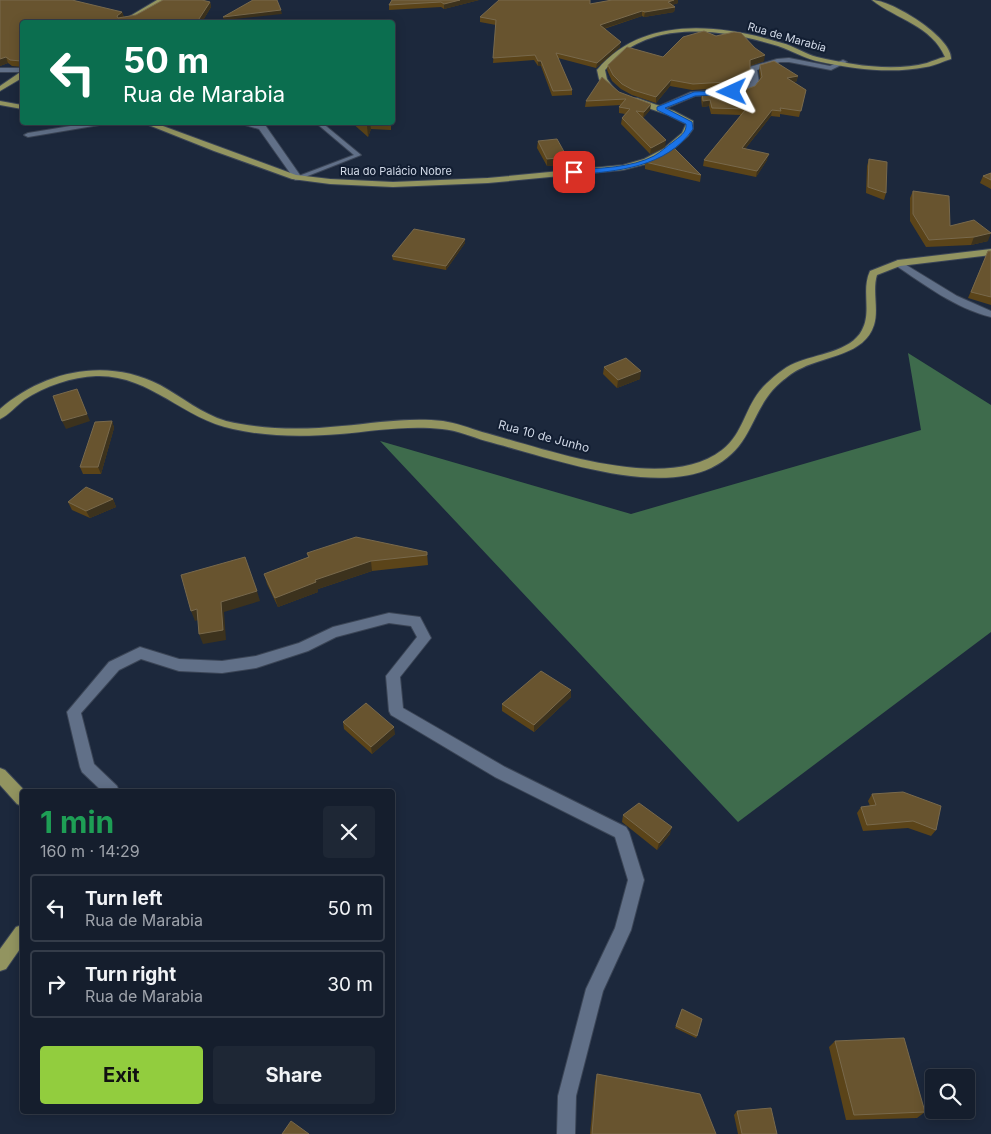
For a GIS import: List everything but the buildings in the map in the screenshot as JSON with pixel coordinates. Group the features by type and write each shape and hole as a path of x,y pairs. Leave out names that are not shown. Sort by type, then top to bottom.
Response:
{"main road":[{"path":"127,20 162,0"},
{"name":"Rua de Marabia","path":"656,157 684,137 690,129 690,123 659,108 612,91 602,79 602,70 612,56 647,38 692,29 730,33 782,45 816,59 885,68 930,64 950,58 944,46 915,21 875,0"},
{"path":"0,89 20,76"},
{"path":"0,103 20,107"},
{"name":"Rua do Palácio Nobre","path":"152,125 224,153 298,178 376,184 469,183 612,169 638,164 656,157"},
{"name":"Rua 10 de Junho","path":"0,415 26,395 49,384 72,376 100,372 141,380 212,419 244,427 276,431 311,432 422,423 437,425 601,468 640,474 676,473 705,466 725,454 739,440 752,419 763,393 779,378 799,366 856,343 868,328 870,286 874,273 898,263 991,252"},
{"path":"0,776 20,797"},
{"path":"0,963 20,936"}],"street":[{"path":"659,108 694,94 743,91 750,88 755,82 753,69 779,60 789,60 831,68 842,62"},
{"path":"0,70 20,70"},
{"path":"28,135 94,125"},
{"path":"258,125 298,178"},
{"path":"898,263 950,297 974,309 991,314"},
{"path":"110,789 87,767 74,712 114,666 140,653 179,665 231,666 256,662 303,647 333,632 389,618 415,621 424,638 393,676 396,711 500,772 621,832 636,880 623,930 595,989 567,1096 566,1134"}],"lane":[{"path":"298,178 358,155 321,125"}],"green space":[{"path":"908,353 991,405 991,632 738,822 380,441 631,514 921,430"}],"route":[{"path":"574,172 612,169 638,164 656,157 684,137 690,129 690,123 659,108 676,103 694,94 732,92"}]}
